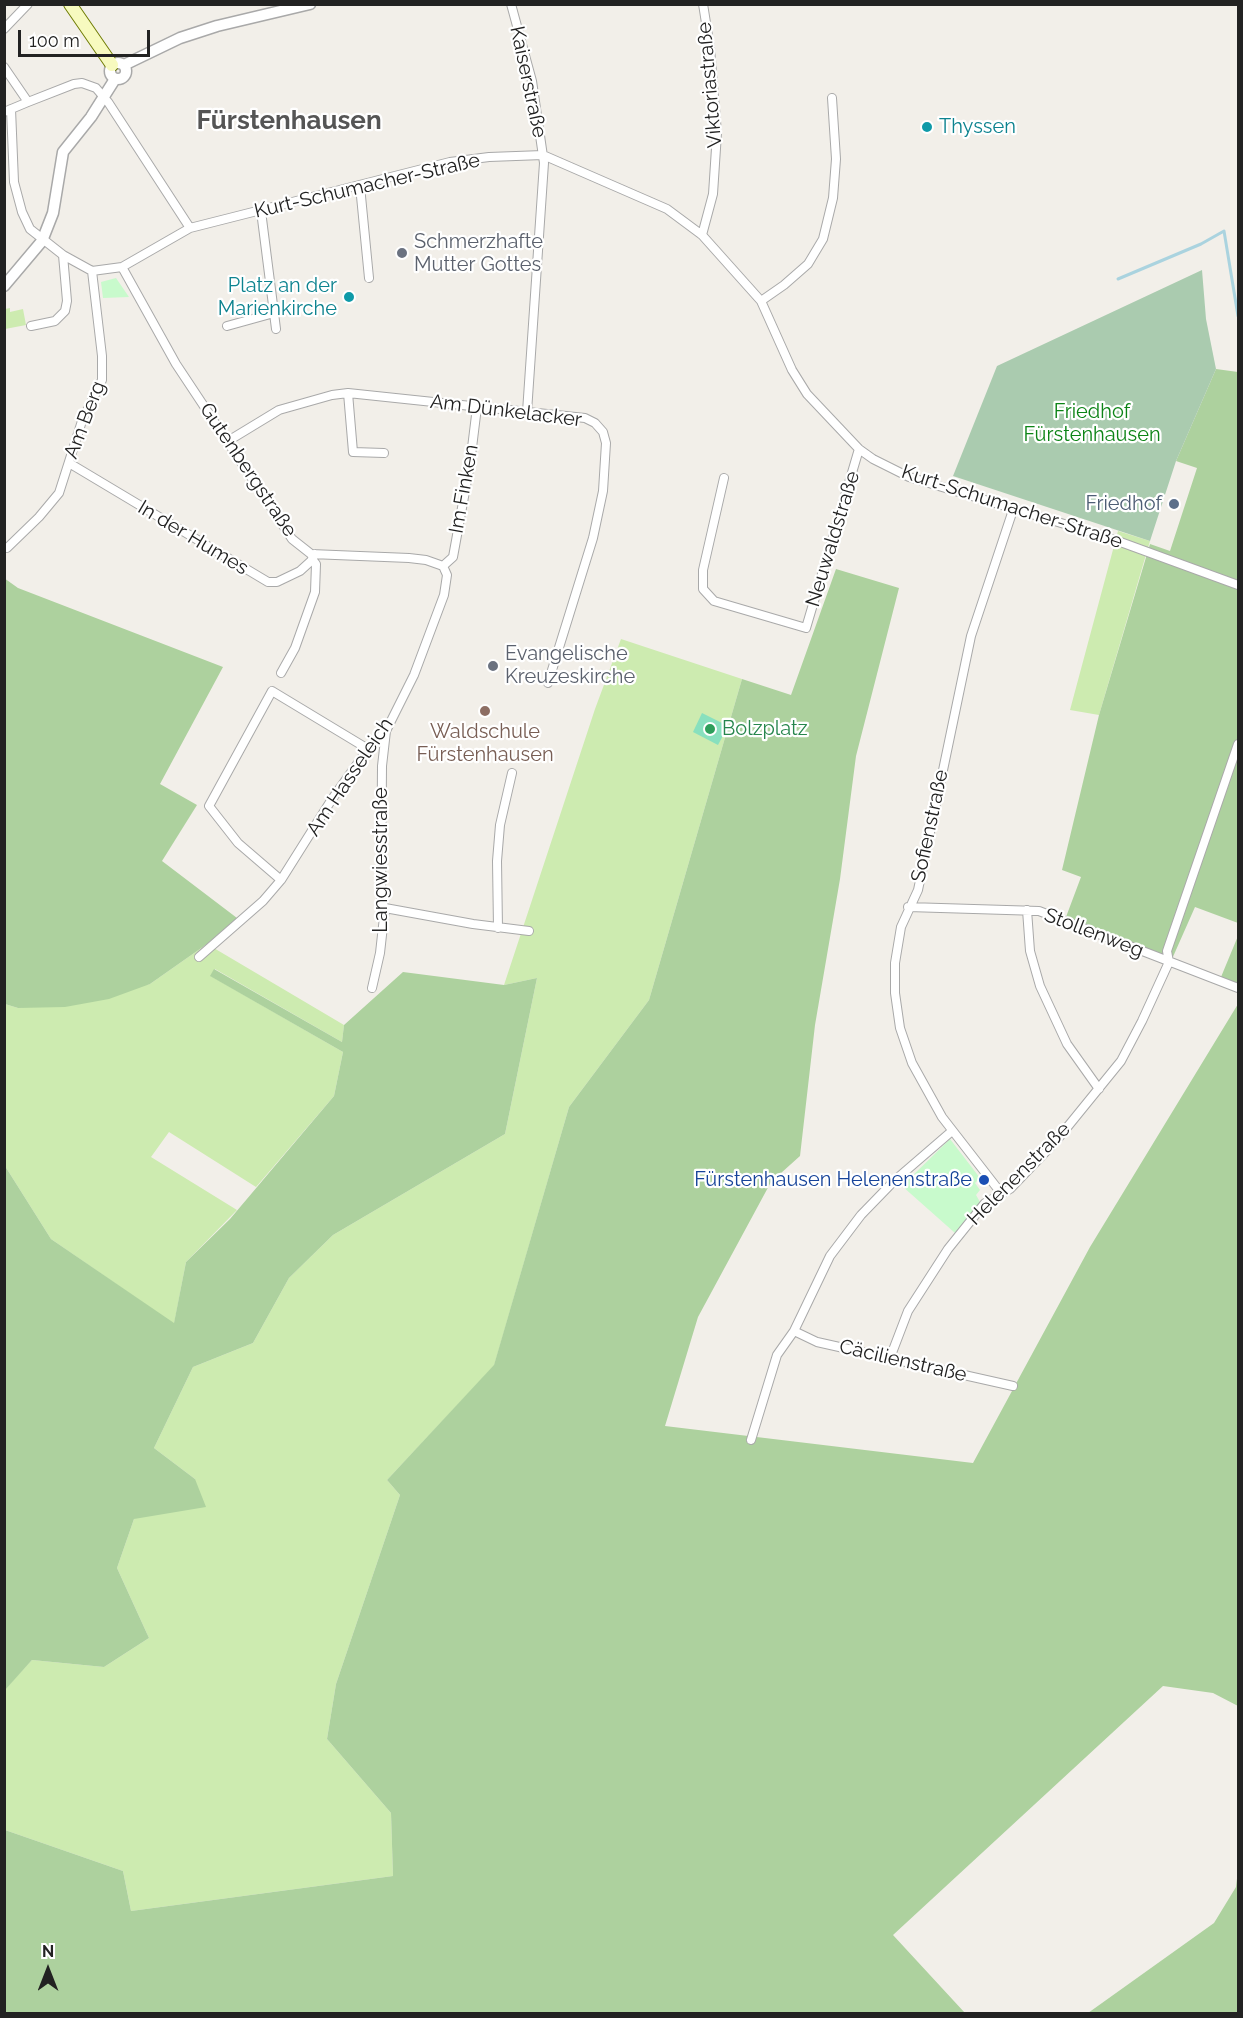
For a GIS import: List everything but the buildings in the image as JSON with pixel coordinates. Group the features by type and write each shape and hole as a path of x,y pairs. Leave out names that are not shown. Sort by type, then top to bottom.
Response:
{"main road":[{"path":"69,4 118,65"}],"street":[{"path":"4,28 28,4"},
{"path":"4,286 42,241 53,213 60,160 115,79 109,72 118,65 180,38 217,26 310,4"},
{"name":"Kaiserstraße","path":"511,4 532,81 543,155 527,411"},
{"name":"Viktoriastraße","path":"702,235 713,194 717,134 710,48 703,4"},
{"path":"4,67 28,102"},
{"path":"122,267 92,271 42,241 30,229 22,212 14,182 8,111 82,83 96,88 190,228"},
{"path":"761,301 808,264 823,239 833,198 836,159 832,98"},
{"name":"Kurt-Schumacher-Straße","path":"122,267 190,228 450,162 489,157 543,155 667,209 702,235 761,301 792,370 807,394 859,449 909,477 1104,536 1239,585"},
{"path":"360,186 369,278"},
{"path":"261,211 276,329"},
{"path":"31,326 55,321 65,312 67,301 63,255"},
{"name":"Gutenbergstraße","path":"122,267 176,364 292,539 314,556 409,558 426,560 443,566"},
{"name":"Am Berg","path":"7,548 52,504 59,493 82,421 102,380 103,370 92,271"},
{"path":"227,326 274,313"},
{"path":"348,393 353,452 384,453"},
{"name":"Am Dünkelacker","path":"228,441 279,410 321,397 348,393 585,418 595,423 603,432 606,443 603,491 593,538 548,683"},
{"name":"Im Finken","path":"443,566 453,557 470,464 477,407"},
{"name":"Neuwaldstraße","path":"724,478 703,570 703,589 714,600 806,628 859,449"},
{"name":"In der Humes","path":"69,463 268,582 300,571 314,556"},
{"name":"Sofienstraße","path":"1001,1193 952,1131 912,1063 900,1028 895,993 895,963 901,927 908,907 918,890 971,636 1014,507"},
{"path":"281,673 295,648 315,592 314,556"},
{"name":"Am Hasseleich","path":"199,957 256,908 281,880 332,799 368,749 386,731 414,675 444,595 447,575 443,566"},
{"path":"281,880 238,843 209,806 272,691 368,749"},
{"name":"Langwiesstraße","path":"372,988 380,953 385,908 381,900 382,766 386,731"},
{"name":"Helenenstraße","path":"890,1358 908,1311 930,1275 985,1203 1010,1189 1056,1141 1121,1061 1143,1021 1169,962 1167,951 1239,744"},
{"path":"498,928 497,861 500,825 512,773"},
{"name":"Stollenweg","path":"908,907 1039,911 1239,988"},
{"path":"385,908 498,928 529,931"},
{"path":"1027,910 1030,951 1040,986 1066,1044 1099,1089"},
{"path":"751,1440 777,1355 794,1331 830,1256 861,1215 894,1181 952,1131"},
{"name":"Cäcilienstraße","path":"794,1331 817,1342 1013,1386"}],"green space":[{"name":"Friedhof Fürstenhausen","path":"1202,270 1206,319 1216,369 1176,461 1150,541 953,476 997,366"},
{"path":"116,278 129,297 103,298 101,282"},
{"path":"10,308 10,312 23,309 26,325 5,329 5,309"},
{"path":"1216,369 1238,372 1238,923 1195,907 1172,959 1066,917 1081,877 1062,870 1099,715 1150,544 1170,551 1197,468 1176,461"},
{"path":"1118,531 1150,541 1099,715 1070,710"},
{"path":"836,569 899,588 856,756 840,879 815,1025 800,1156 771,1182 698,1317 665,1426 973,1463 1090,1247 1238,1004 1238,1706 1213,1693 1163,1686 893,1935 965,2013 5,2014 5,1830 123,1871 131,1911 393,1876 391,1813 327,1739 336,1684 400,1495 387,1480 494,1365 569,1107 649,1000 742,679 791,695"},
{"path":"4,578 18,588 223,667 160,784 197,805 162,861 237,918 207,944 150,984 109,999 65,1007 18,1008 5,1004"},
{"path":"621,639 742,679 649,1000 569,1107 494,1366 387,1480 400,1495 336,1684 327,1739 391,1813 393,1876 131,1911 123,1871 5,1830 4,1690 32,1660 104,1667 149,1638 117,1568 134,1519 195,1479 154,1448 193,1367 253,1343 289,1278 333,1235 505,1134 537,978 504,985 595,709"},
{"name":"Bolzplatz","path":"702,713 728,726 718,745 693,732"},
{"path":"1238,936 1238,984 1221,977"},
{"path":"207,944 344,1025 342,1042 215,969 211,976 343,1052 334,1096 256,1187 169,1132 151,1157 237,1210 186,1262 174,1324 51,1239 5,1166 5,1004 18,1008 150,984"},
{"path":"214,969 342,1042 344,1025 403,972 504,985 537,978 505,1134 333,1235 289,1278 253,1343 193,1367 154,1448 195,1479 206,1507 134,1519 117,1568 149,1638 104,1667 32,1660 5,1690 5,1166 51,1239 174,1323 186,1262 230,1219 334,1096 343,1052 210,976"},
{"path":"950,1139 980,1178 975,1183 980,1190 976,1195 980,1202 955,1233 902,1186"},
{"path":"1238,1870 1237,2013 1088,2013 1214,1923 1236,1887"}],"waterway":[{"path":"1118,279 1201,244 1224,231 1238,316"}],"place":[{"name":"Thyssen","path":"927,127"},
{"name":"Schmerzhafte Mutter Gottes","path":"402,253"},
{"name":"Platz an der Marienkirche","path":"349,297"},
{"name":"Friedhof","path":"1174,504"},
{"name":"Evangelische Kreuzeskirche","path":"493,666"},
{"name":"Waldschule Fürstenhausen","path":"485,711"},
{"name":"Bolzplatz","path":"710,729"},
{"name":"Fürstenhausen Helenenstraße","path":"984,1180"}],"district":[{"name":"Fürstenhausen","path":"289,121"}]}
